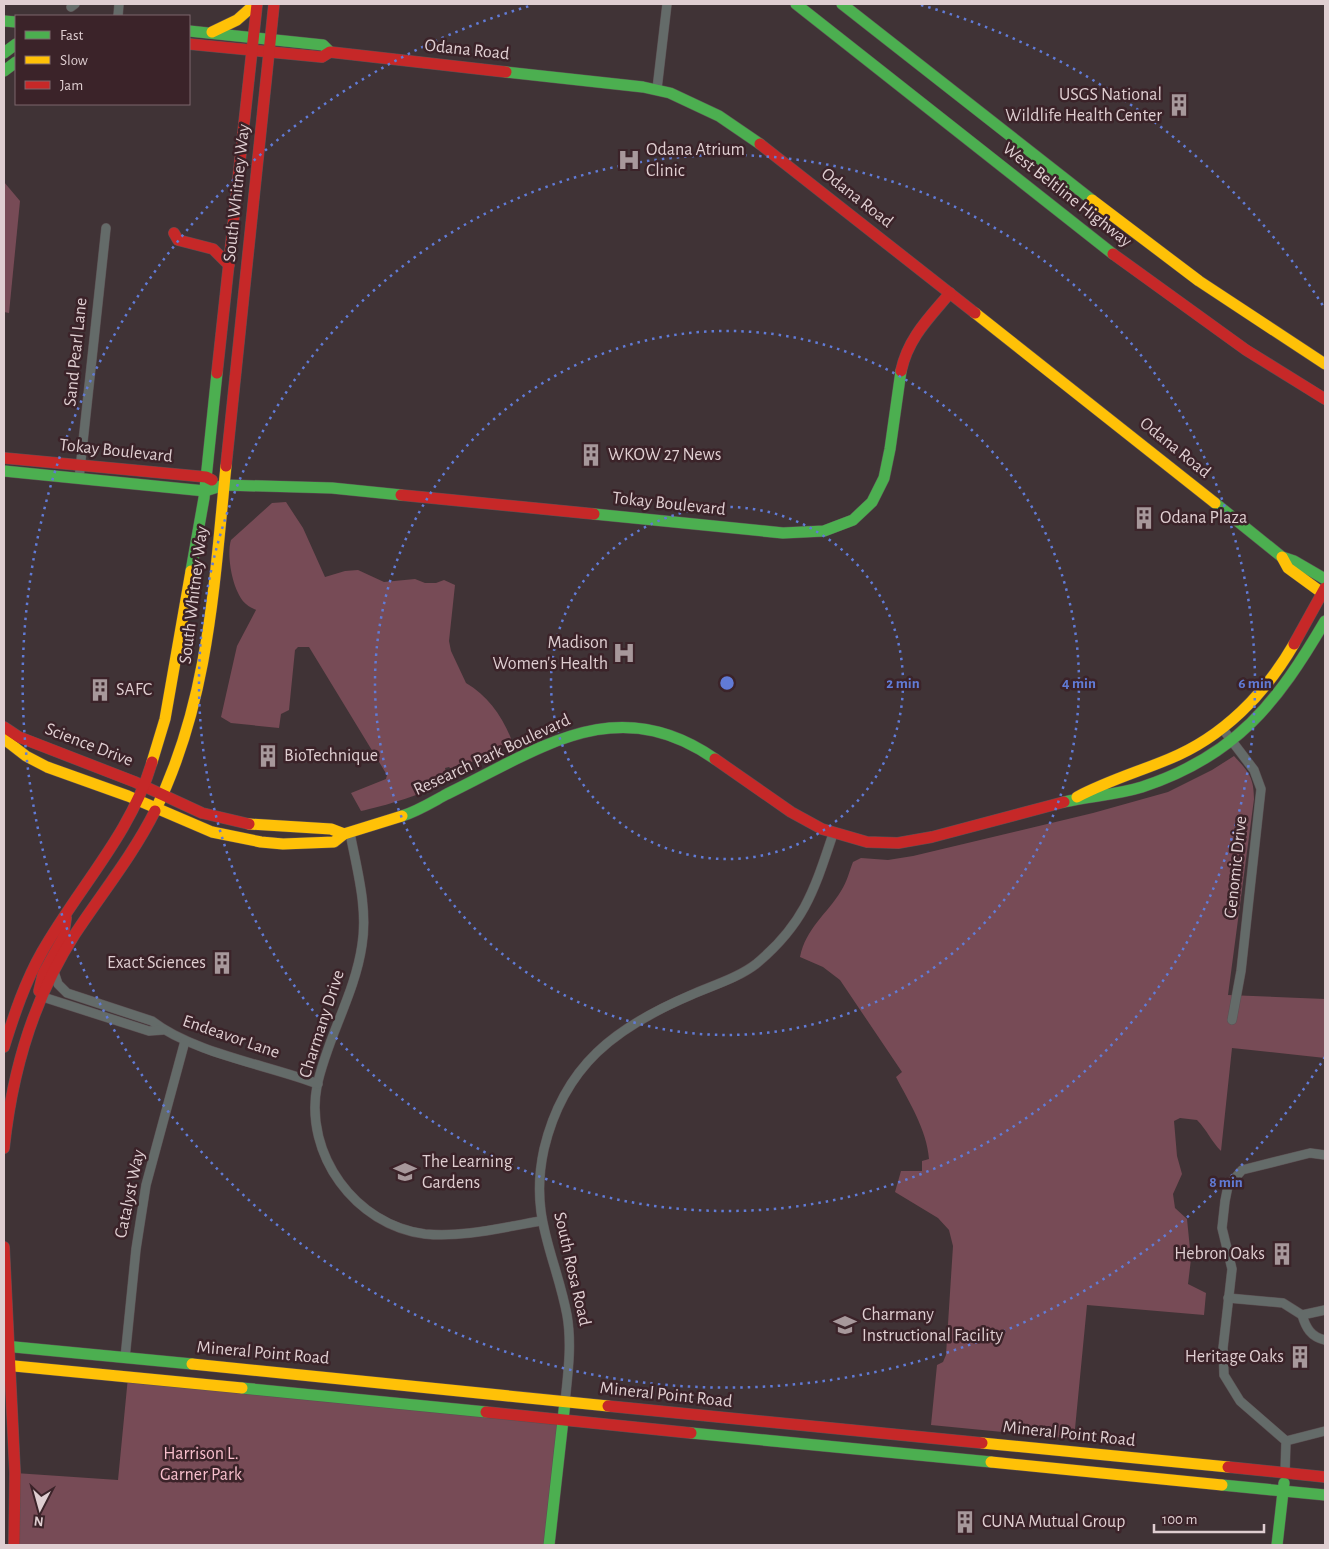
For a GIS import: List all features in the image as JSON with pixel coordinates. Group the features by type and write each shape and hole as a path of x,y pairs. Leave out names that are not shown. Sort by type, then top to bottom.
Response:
{"main road":[{"path":"209,33 237,20 256,4"},
{"name":"South Whitney Way","path":"4,1047 29,980 42,952 122,831 145,786 165,719 205,491 256,4"},
{"name":"South Whitney Way","path":"4,1148 12,1087 33,1018 42,996 74,935 134,849 156,808 186,738 202,674 224,486 274,4"},
{"name":"West Beltline Highway","path":"796,4 1130,268 1246,350 1325,399"},
{"name":"West Beltline Highway","path":"842,4 1146,241 1218,294 1325,364"},
{"name":"Odana Road","path":"190,31 323,45 330,52"},
{"name":"Odana Road","path":"190,44 322,56 330,52 657,89 691,101 720,115 743,130 1282,557 1294,561 1325,579"},
{"path":"4,53 15,45"},
{"path":"4,71 15,63"},
{"path":"233,221 249,244"},
{"path":"174,234 178,240 213,250 229,264"},
{"path":"231,240 246,273"},
{"name":"Tokay Boulevard","path":"4,471 205,491 224,486 332,488 790,534 806,535 832,531 853,520 867,507 873,501 882,484 886,475 892,444 906,352 925,323 950,293"},
{"name":"Tokay Boulevard","path":"4,458 206,477 224,486"},
{"name":"Odana Road","path":"1282,557 1288,568 1324,592"},
{"name":"Research Park Boulevard","path":"1073,800 1104,782 1170,759 1197,745 1222,728 1266,686 1324,592"},
{"name":"Research Park Boulevard","path":"156,808 212,832 261,842 283,844 334,842 347,834 407,814 569,735 600,728 617,727 650,729 682,739 727,766 799,817 833,834 875,842 914,841 1073,800 1108,796 1159,782 1204,759 1232,741 1262,715 1281,694 1325,621"},
{"name":"Science Drive","path":"4,727 18,737 145,786 162,795"},
{"name":"Science Drive","path":"4,739 26,756 47,767 156,808"},
{"path":"162,795 202,813 222,819 248,824 331,829 347,834"},
{"path":"42,996 38,989 43,974 63,938 68,910"},
{"path":"4,1247 6,1346 15,1473 14,1545"},
{"name":"Mineral Point Road","path":"6,1346 1325,1477"},
{"name":"Mineral Point Road","path":"7,1365 1325,1495"},
{"name":"South Rosa Road","path":"549,1545 565,1402"},
{"path":"1277,1545 1285,1473"}],"street":[{"path":"657,89 667,4"},
{"name":"Sand Pearl Lane","path":"79,479 106,228"},
{"name":"Genomic Drive","path":"1222,728 1254,770 1261,789 1241,971 1232,1020"},
{"name":"Charmany Drive","path":"347,834 363,903 362,944 356,975 318,1084 316,1128 328,1163 347,1193 378,1218 407,1230 437,1234 541,1221"},
{"name":"South Rosa Road","path":"565,1402 570,1345 568,1322 541,1221 540,1181 545,1149 558,1107 576,1077 601,1048 630,1025 664,1006 754,966 772,949 792,928 806,909 833,834"},
{"name":"Endeavor Lane","path":"54,972 58,984 67,993 152,1022 163,1030 185,1040 318,1084"},
{"name":"Endeavor Lane","path":"42,996 149,1030 163,1030"},
{"name":"Catalyst Way","path":"125,1358 136,1249 146,1185 185,1040"},
{"path":"1286,1441 1240,1401 1224,1375 1223,1348 1232,1269 1222,1228 1228,1186 1242,1170 1310,1153 1325,1155"},
{"path":"1228,1298 1283,1303 1302,1315 1306,1329 1318,1338 1325,1340"},
{"path":"1302,1315 1325,1310"},
{"path":"1286,1441 1325,1431"},
{"path":"1285,1473 1286,1441"}],"green space":[{"path":"4,182 20,201 9,313 4,312"},
{"path":"286,502 303,528 325,577 345,571 358,570 384,582 415,579 425,583 436,583 444,580 455,585 449,641 451,651 466,683 481,694 494,708 512,741 477,758 460,771 453,771 449,767 445,768 445,778 429,789 406,799 361,811 351,793 386,779 387,775 309,647 298,647 295,650 289,710 281,714 279,728 231,723 221,717 237,646 256,610 247,605 237,592 230,564 231,540 272,503"},
{"path":"1234,756 1249,775 1253,785 1254,799 1228,995 1325,999 1325,1058 1232,1048 1221,1151 1197,1120 1180,1118 1174,1121 1177,1156 1182,1174 1173,1194 1175,1208 1187,1219 1191,1259 1188,1284 1206,1293 1204,1315 1087,1305 1074,1439 931,1425 937,1365 943,1362 946,1355 953,1246 949,1230 938,1218 895,1192 901,1171 922,1171 922,1161 929,1159 925,1137 917,1116 896,1077 902,1072 840,980 823,967 800,957 807,938 841,891 853,862 861,858 888,860 913,856 1093,813 1168,792 1212,770"},
{"name":"Harrison L. Garner Park","path":"128,1377 563,1420 549,1545 14,1545 15,1473 118,1480"}],"traffic: fast":[{"path":"796,4 1113,254"},
{"path":"842,4 1092,200"},
{"path":"4,21 15,22"},
{"path":"190,31 323,45 330,52"},
{"path":"4,53 15,45"},
{"path":"4,71 15,63"},
{"path":"506,72 643,87 670,93 719,116 760,144"},
{"path":"594,514 783,533 824,531 853,520 872,502 884,478 901,371"},
{"path":"191,571 204,498 217,373"},
{"path":"4,471 205,491 224,485 332,488 401,495"},
{"path":"1215,503 1282,557 1294,561 1325,579"},
{"path":"1064,802 1142,787 1204,760 1251,723 1271,701 1325,621"},
{"path":"402,816 547,745 579,734 611,728 644,729 679,739 715,759"},
{"path":"4,1346 192,1364"},
{"path":"242,1388 486,1412"},
{"path":"549,1545 565,1402"},
{"path":"691,1433 991,1462"},
{"path":"1277,1545 1284,1483"},
{"path":"1222,1485 1325,1495"}],"traffic: slow":[{"path":"212,32 237,20 255,4"},
{"path":"1092,200 1199,281 1325,364"},
{"path":"975,313 1215,503"},
{"path":"155,811 173,769 198,685 212,598 226,466"},
{"path":"1282,557 1288,568 1325,595"},
{"path":"152,762 165,719 191,571"},
{"path":"1077,797 1111,781 1169,759 1207,739 1225,726 1256,697 1283,662 1294,644"},
{"path":"4,739 26,756 47,767 128,796 212,832 261,842 283,844 334,842 344,834 402,816"},
{"path":"249,824 331,829 344,834"},
{"path":"192,1364 608,1406"},
{"path":"4,1365 242,1388"},
{"path":"982,1443 1228,1467"},
{"path":"991,1462 1222,1485"}],"traffic: jam":[{"path":"217,373 257,4"},
{"path":"226,466 274,4"},
{"path":"190,44 322,57 330,52 506,72"},
{"path":"760,144 975,313"},
{"path":"174,233 178,240 213,249 229,265"},
{"path":"1113,254 1246,350 1325,399"},
{"path":"901,371 904,359 914,338 950,293"},
{"path":"4,458 206,477 212,480"},
{"path":"401,495 594,514"},
{"path":"1294,644 1325,588"},
{"path":"4,727 19,737 135,782 202,813 249,824"},
{"path":"715,759 791,812 822,829 867,842 898,843 932,837 1064,802"},
{"path":"4,1047 20,999 36,963 56,928 103,860 131,813 143,788 152,762"},
{"path":"4,1148 19,1064 36,1010 47,984 75,934 127,858 155,811"},
{"path":"39,991 43,974 63,938 66,918"},
{"path":"4,1247 15,1473 14,1545"},
{"path":"608,1406 982,1443"},
{"path":"486,1412 691,1433"},
{"path":"1228,1467 1325,1477"}],"place":[{"name":"USGS National Wildlife Health Center","path":"1179,105"},
{"name":"Odana Atrium Clinic","path":"629,160"},
{"name":"WKOW 27 News","path":"591,455"},
{"name":"Odana Plaza","path":"1144,518"},
{"name":"Madison Women's Health","path":"624,653"},
{"name":"SAFC","path":"100,690"},
{"name":"BioTechnique","path":"268,756"},
{"name":"Exact Sciences","path":"222,963"},
{"name":"The Learning Gardens","path":"405,1172"},
{"name":"Hebron Oaks","path":"1282,1254"},
{"name":"Charmany Instructional Facility","path":"845,1325"},
{"name":"Heritage Oaks","path":"1300,1357"},
{"name":"CUNA Mutual Group","path":"965,1522"}]}
